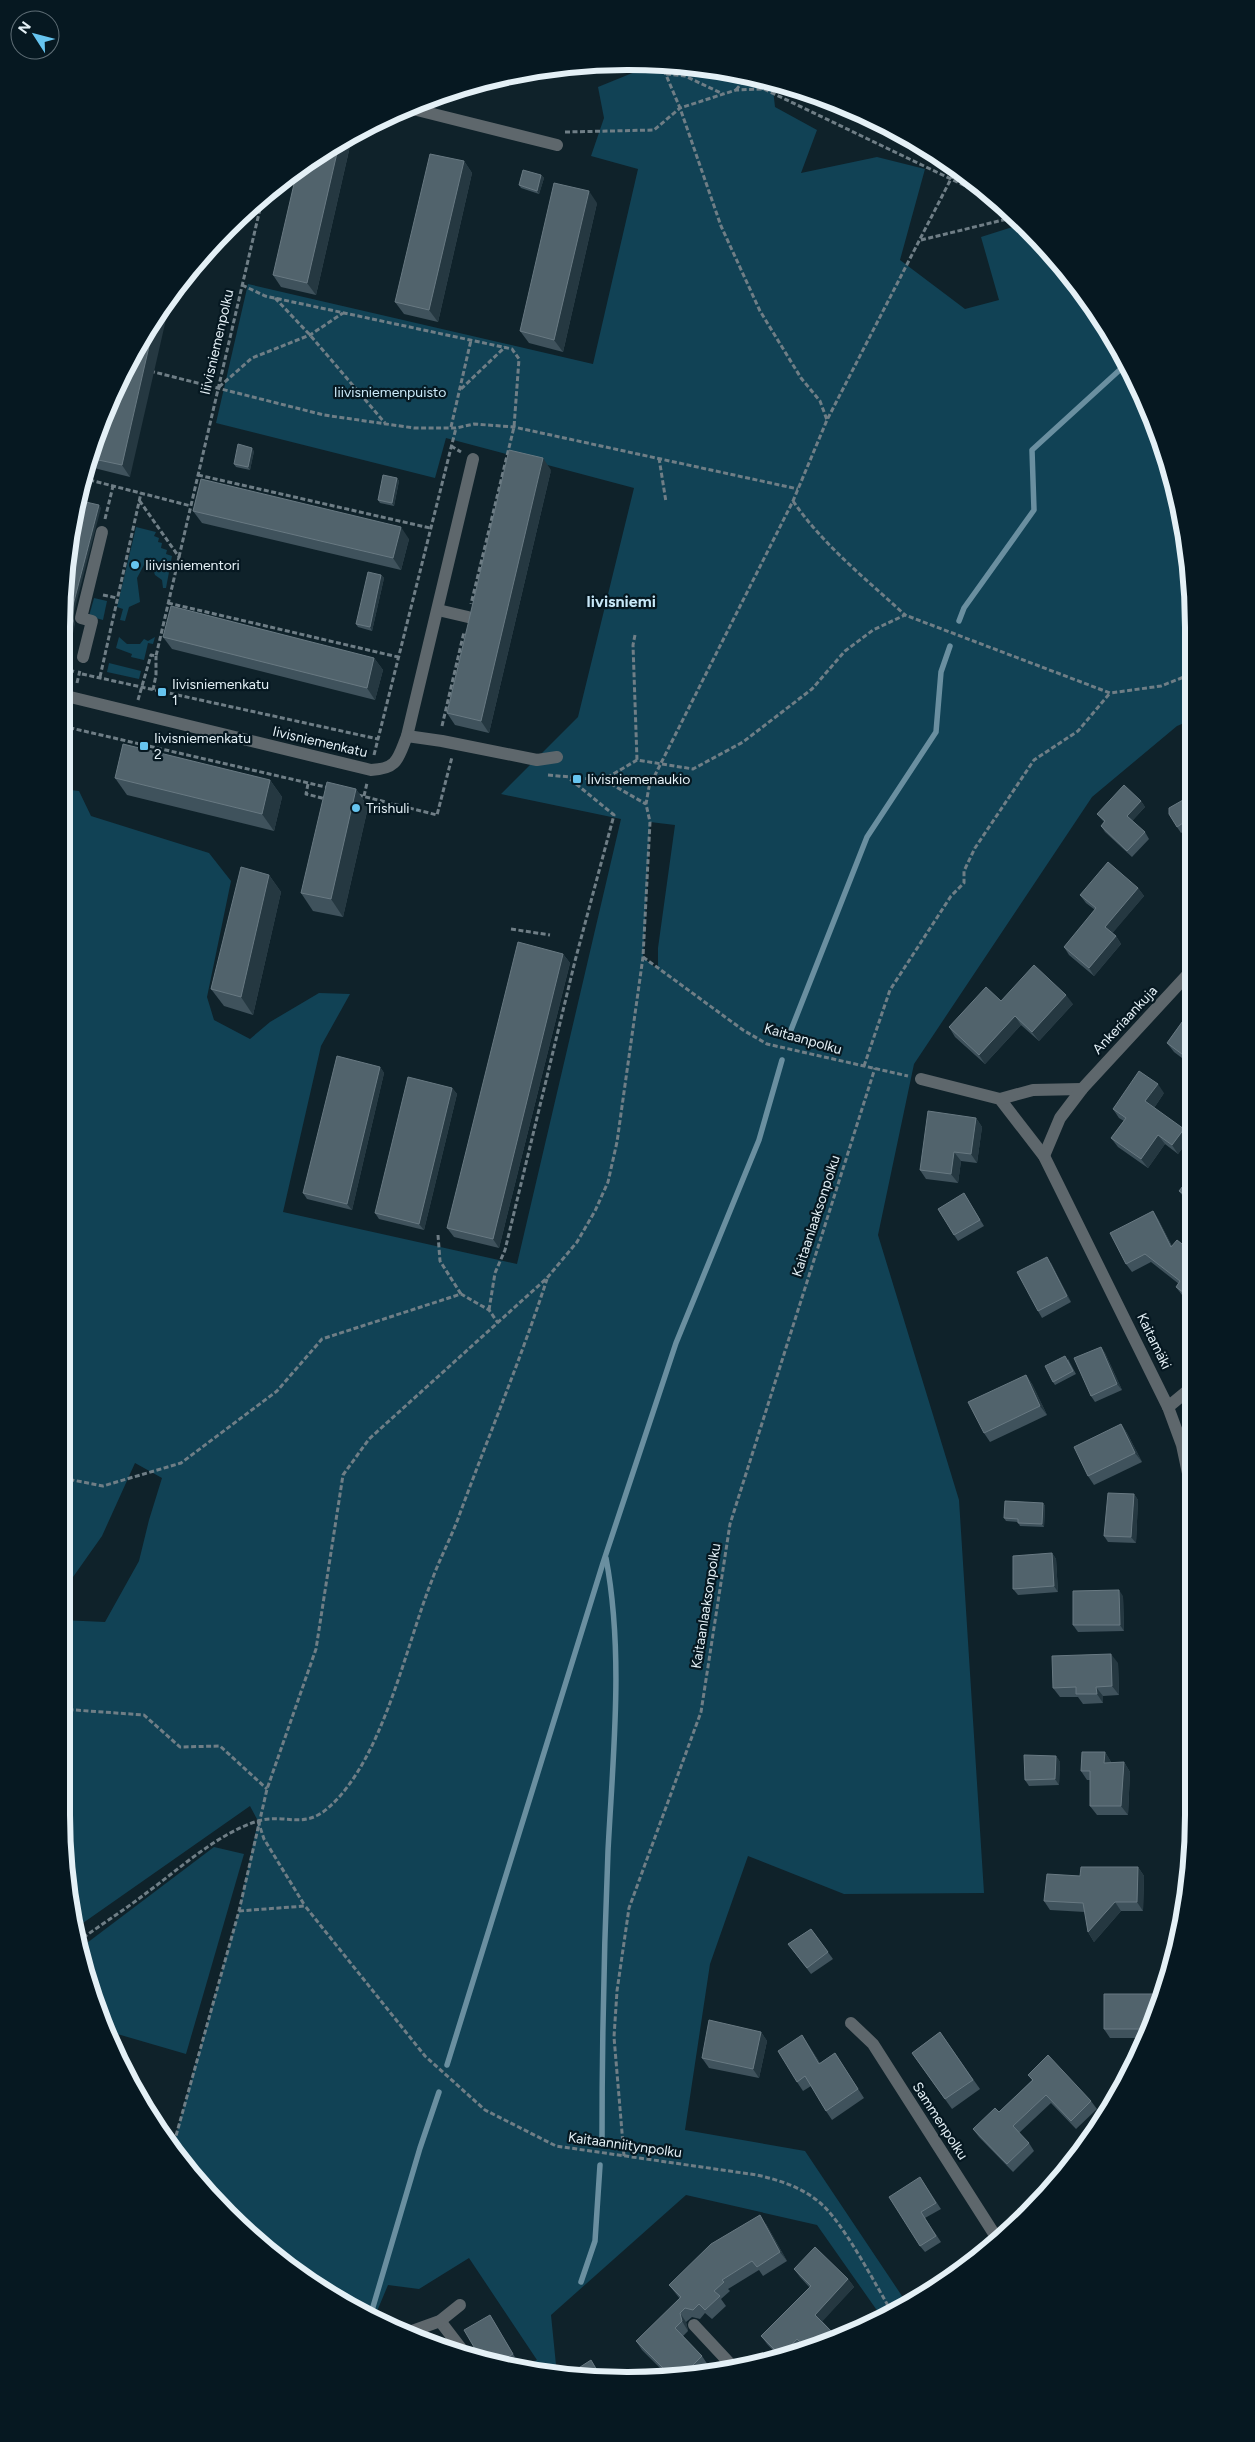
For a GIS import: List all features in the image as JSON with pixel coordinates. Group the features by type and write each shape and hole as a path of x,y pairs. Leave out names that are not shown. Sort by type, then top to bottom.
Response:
{"street":[{"path":"419,110 559,139"},
{"path":"474,459 407,736 442,740 537,760 557,757"},
{"path":"83,657 92,621 81,618 83,600 104,526"},
{"path":"438,610 468,617"},
{"name":"Iivisniemenkatu","path":"70,697 371,770 385,770 396,763 407,736"},
{"name":"Ankeriaankuja","path":"1044,1156 1060,1118 1082,1089 1185,977"},
{"path":"920,1079 1000,1099 1033,1090 1082,1089"},
{"name":"Kaitamäki","path":"1000,1099 1044,1156 1168,1407 1182,1445 1185,1459"},
{"path":"1168,1407 1185,1393"},
{"name":"Sammenpolku","path":"851,2023 873,2044 994,2234"},
{"path":"415,2330 440,2321 460,2304"},
{"path":"440,2321 459,2345"},
{"path":"694,2325 729,2362"}],"path":[{"path":"665,71 680,108 720,226 733,254 760,311 801,378 820,401 827,420"},
{"path":"666,74 685,76 724,94"},
{"path":"736,90 742,82"},
{"path":"559,139 570,131 654,130 680,108 736,90 769,88"},
{"path":"764,89 969,187"},
{"path":"175,2140 239,1911 266,1789 316,1649 344,1474 369,1439 547,1278 577,1242 595,1211 608,1182 617,1142 643,958 650,822 646,804 649,787 793,500 827,420 952,178"},
{"name":"Iiivisniemenpolku","path":"156,656 259,209"},
{"path":"920,240 1008,220"},
{"path":"242,285 274,298 505,347 512,349 519,359 514,427 441,729"},
{"path":"274,298 310,335 385,423"},
{"path":"218,388 252,358 310,335 344,312"},
{"path":"371,770 430,528 471,340"},
{"path":"460,390 505,347"},
{"path":"144,370 324,415 414,428 453,428 474,424 514,427 798,489"},
{"path":"659,458 666,502"},
{"path":"198,475 430,528"},
{"path":"90,480 191,506"},
{"path":"104,526 113,486"},
{"path":"100,678 141,492"},
{"path":"139,500 179,557"},
{"path":"793,500 808,522 829,544 905,615 1110,693 1161,686 1185,677"},
{"path":"168,603 398,657"},
{"path":"662,763 693,768 743,742 812,689 845,651 872,630 905,615"},
{"path":"635,635 633,645 637,760"},
{"path":"137,703 151,655 156,656 156,675 153,690"},
{"path":"70,670 378,739"},
{"path":"864,1066 890,990 951,896 964,883 964,870 980,840 1034,760 1078,731 1110,693"},
{"path":"70,728 336,790"},
{"path":"355,794 437,815 452,756"},
{"path":"489,1310 495,1273 505,1250 574,961 614,815 569,779"},
{"path":"603,780 646,804"},
{"path":"308,784 306,794 335,801"},
{"path":"511,929 550,935"},
{"name":"Kaitaanpolku","path":"643,958 743,1030 767,1044 920,1079"},
{"name":"Kaitaanlaaksonpolku","path":"624,2156 614,2037 617,1991 629,1908 701,1712 730,1524 875,1068"},
{"path":"438,1235 440,1261 462,1294 489,1310 498,1323"},
{"path":"84,1937 143,1896 210,1845 258,1821 312,1819 338,1798 363,1763 392,1697 432,1580 459,1517 470,1482 518,1363 547,1278"},
{"path":"70,1480 103,1486 181,1463 278,1390 322,1339 462,1294"},
{"path":"70,1710 144,1716 180,1747 220,1746 266,1789"},
{"name":"Kaitaanniitynpolku","path":"258,1821 264,1839 306,1906 425,2056 485,2110 556,2146 756,2175 780,2181 803,2191 820,2202 838,2225 888,2307"},
{"path":"239,1911 306,1906"}],"green space":[{"name":"Iiivisniemenpuisto","path":"639,70 700,75 772,89 775,107 817,130 801,173 877,157 925,169 900,260 965,309 999,300 981,237 1015,226 1047,260 1091,318 1128,381 1143,414 1166,483 1180,555 1184,591 1185,723 1177,726 1092,797 914,1064 878,1235 959,1500 984,1893 844,1894 748,1856 710,1964 685,2130 805,2151 904,2298 878,2313 817,2225 686,2195 551,2315 556,2367 532,2363 537,2360 469,2258 419,2289 388,2285 376,2312 318,2278 260,2234 208,2182 175,2139 239,1911 258,1821 250,1806 81,1924 71,1851 70,1620 105,1622 139,1561 162,1478 135,1463 102,1536 70,1581 70,790 79,791 91,816 209,853 231,881 207,997 214,1020 250,1039 270,1022 319,993 350,994 321,1046 283,1212 517,1264 621,819 501,794 578,717 634,488 446,438 435,478 216,423 248,284 593,364 638,169 591,156 604,118 598,87","holes":["650,822 675,825 658,948 658,970 643,957"]},
{"path":"136,527 156,532 154,536 159,538 158,542 162,543 161,548 167,550 166,554 172,556 166,588 163,588 162,580 155,575 152,566 144,565 137,578 140,602 129,607 125,621 120,620 123,609 117,607"},
{"path":"94,598 107,601 103,620 89,616"},
{"path":"119,637 127,644 140,644 144,639 148,641 155,637 153,644 148,643 144,660 131,657 132,654 116,648"},
{"path":"109,663 141,671 139,679 107,672"},
{"path":"214,1847 244,1854 186,2054 114,2033 100,1994 86,1944"}],"building":[{"path":"337,152 307,283 273,275 295,180"},
{"path":"430,154 464,161 429,310 395,302"},
{"path":"523,170 541,175 537,191 519,185"},
{"path":"554,183 589,191 554,340 520,331"},
{"path":"150,340 122,465 96,460 112,414 127,381"},
{"path":"238,444 252,448 248,467 234,464"},
{"path":"509,450 543,458 481,721 447,713"},
{"path":"383,475 397,478 392,503 378,500"},
{"path":"201,479 401,527 393,558 193,511"},
{"path":"85,502 99,505 71,613 73,621 70,634 71,591 75,555"},
{"path":"368,572 381,575 370,627 356,624"},
{"path":"171,606 374,658 367,688 163,637"},
{"path":"123,744 270,780 262,814 115,778"},
{"path":"327,782 356,789 331,899 301,893"},
{"path":"1124,785 1141,801 1127,816 1145,832 1127,851 1101,826 1105,821 1097,814"},
{"path":"1185,799 1185,822 1177,827 1169,814 1169,808"},
{"path":"1108,862 1138,888 1105,927 1116,936 1089,968 1064,947 1096,908 1080,895"},
{"path":"241,867 269,875 241,997 211,989"},
{"path":"518,942 563,954 493,1239 447,1228"},
{"path":"1034,965 1066,995 1032,1032 1015,1016 979,1055 949,1027 986,987 1001,1001"},
{"path":"1185,1018 1185,1056 1167,1043"},
{"path":"337,1056 380,1067 347,1204 303,1193"},
{"path":"1139,1071 1158,1084 1145,1101 1184,1129 1172,1145 1158,1135 1141,1159 1111,1138 1126,1118 1113,1109"},
{"path":"408,1077 452,1088 419,1224 375,1213"},
{"path":"928,1111 976,1118 971,1154 954,1152 951,1174 920,1170"},
{"path":"1185,1184 1185,1195 1179,1191"},
{"path":"964,1193 980,1220 954,1235 938,1209"},
{"path":"1153,1211 1171,1247 1177,1240 1185,1246 1185,1294 1176,1287 1180,1281 1145,1254 1126,1264 1110,1233"},
{"path":"1047,1257 1067,1296 1038,1311 1017,1272"},
{"path":"1101,1347 1117,1384 1091,1396 1074,1358"},
{"path":"1065,1356 1073,1371 1053,1382 1045,1366"},
{"path":"1026,1375 1040,1406 984,1433 968,1402"},
{"path":"1121,1424 1135,1453 1088,1476 1074,1447"},
{"path":"1108,1493 1134,1494 1131,1537 1104,1536"},
{"path":"1005,1501 1043,1503 1042,1524 1018,1523 1018,1519 1004,1518"},
{"path":"1052,1553 1054,1586 1013,1589 1013,1556"},
{"path":"1119,1590 1120,1625 1073,1625 1073,1591"},
{"path":"1111,1654 1112,1686 1096,1687 1097,1694 1076,1694 1076,1687 1053,1688 1052,1656"},
{"path":"1082,1752 1105,1752 1104,1763 1124,1762 1121,1806 1090,1806 1090,1771 1081,1771"},
{"path":"1024,1755 1056,1756 1055,1779 1025,1780"},
{"path":"1081,1867 1138,1867 1137,1902 1115,1902 1088,1932 1083,1903 1044,1901 1047,1874 1080,1876"},
{"path":"811,1929 828,1952 807,1968 788,1944"},
{"path":"1104,1994 1153,1994 1153,2000 1143,2029 1104,2029"},
{"path":"709,2020 761,2032 753,2069 702,2058"},
{"path":"940,2032 973,2080 945,2099 912,2053"},
{"path":"802,2035 819,2064 835,2053 858,2089 826,2111 805,2076 797,2082 778,2051"},
{"path":"1048,2055 1091,2101 1071,2121 1046,2095 1013,2126 1029,2143 1007,2164 973,2129 995,2108 999,2112 1033,2080 1028,2075"},
{"path":"920,2177 936,2203 921,2212 936,2236 920,2246 889,2197"},
{"path":"760,2215 780,2252 757,2267 752,2261 722,2280 724,2282 714,2291 720,2296 705,2310 699,2304 693,2310 685,2308 680,2313 682,2321 675,2328 702,2356 690,2368 666,2371 636,2341 681,2297 669,2285 711,2244"},
{"path":"815,2247 848,2279 815,2315 833,2333 802,2344 797,2339 789,2348 777,2352 761,2336 811,2286 794,2269"},
{"path":"490,2315 513,2354 506,2358 476,2351 464,2330"},
{"path":"591,2360 597,2371 591,2371 576,2369"}],"waterway":[{"path":"959,621 964,608 1034,510 1032,450 1121,369"},
{"path":"789,1035 867,837 936,732 941,672 950,646"},
{"path":"447,2065 603,1563 676,1343 759,1140 782,1060"},
{"path":"602,2142 605,1924 616,1704 615,1631 606,1558"},
{"path":"372,2310 420,2148 439,2092"},
{"path":"581,2282 595,2241 600,2165"}],"place":[{"name":"Iiivisniementori","path":"135,565"},
{"name":"Iivisniemenkatu 1","path":"162,692"},
{"name":"Iivisniemenkatu 2","path":"144,746"},
{"name":"Iivisniemenaukio","path":"577,779"},
{"name":"Trishuli","path":"356,808"}],"district":[{"name":"Iivisniemi","path":"621,601"}]}
